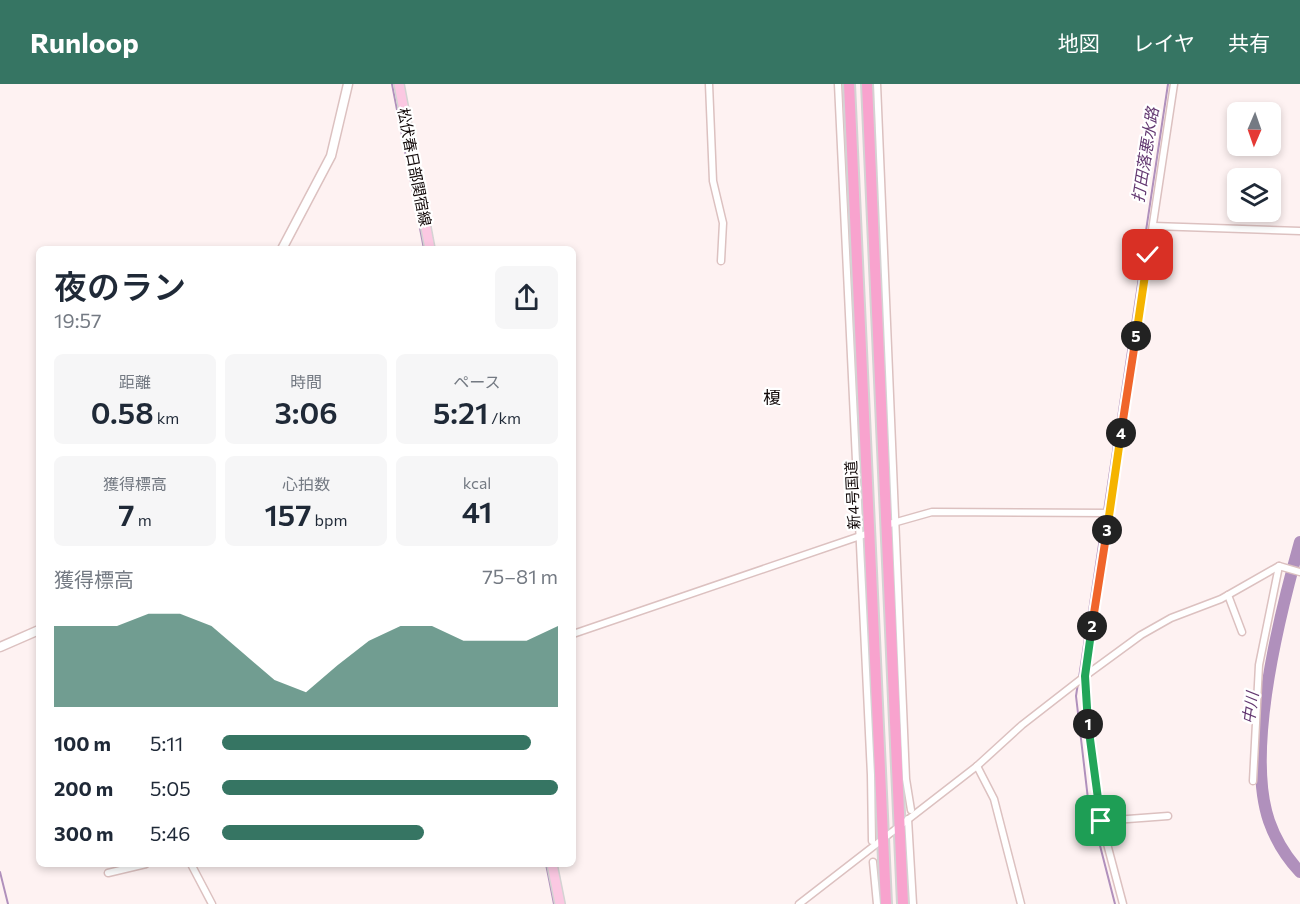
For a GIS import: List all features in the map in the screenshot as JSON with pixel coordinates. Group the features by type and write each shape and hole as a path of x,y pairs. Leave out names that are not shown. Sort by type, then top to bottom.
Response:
{"highway":[{"name":"新4号国道","path":"849,84 864,535 881,903"},
{"name":"新4号国道","path":"867,84 891,523 901,769 899,826 903,904"}],"main road":[{"path":"284,246 331,156 348,84"},
{"name":"松伏春日部関宿線","path":"399,84 429,246"},
{"path":"0,647 36,631"},
{"path":"553,867 560,904"}],"street":[{"path":"709,84 713,181 723,223 722,261"},
{"path":"576,633 864,535 838,84"},
{"path":"877,84 891,523 932,512 1109,513"},
{"path":"1123,904 1101,821 1086,712 1085,676 1174,84"},
{"path":"1153,226 1300,231"},
{"path":"799,904 877,840 899,826 977,766 1022,725 1141,635 1171,618 1228,595 1279,566 1300,572"},
{"path":"1253,781 1259,665 1279,566"},
{"path":"1228,595 1242,632"},
{"path":"977,766 997,809 1021,904"},
{"path":"901,769 910,810"},
{"path":"1101,821 1168,816"},
{"path":"908,819 913,904"},
{"path":"873,862 881,903"},
{"path":"108,873 133,867"},
{"path":"193,867 212,904"}],"waterway":[{"path":"392,84 423,246"},
{"name":"打田落悪水路","path":"1079,678 1168,84"},
{"name":"中川","path":"1300,542 1275,643 1263,721 1261,758 1263,792 1269,821 1282,848 1300,872"},
{"name":"打田落悪水路","path":"1078,683 1076,696 1088,799 1115,904"},
{"path":"547,867 554,904"},
{"path":"0,872 8,904"}],"district":[{"name":"榎","path":"772,398"}],"route":[{"path":"1101,821 1086,712 1085,676 1148,255"}]}
